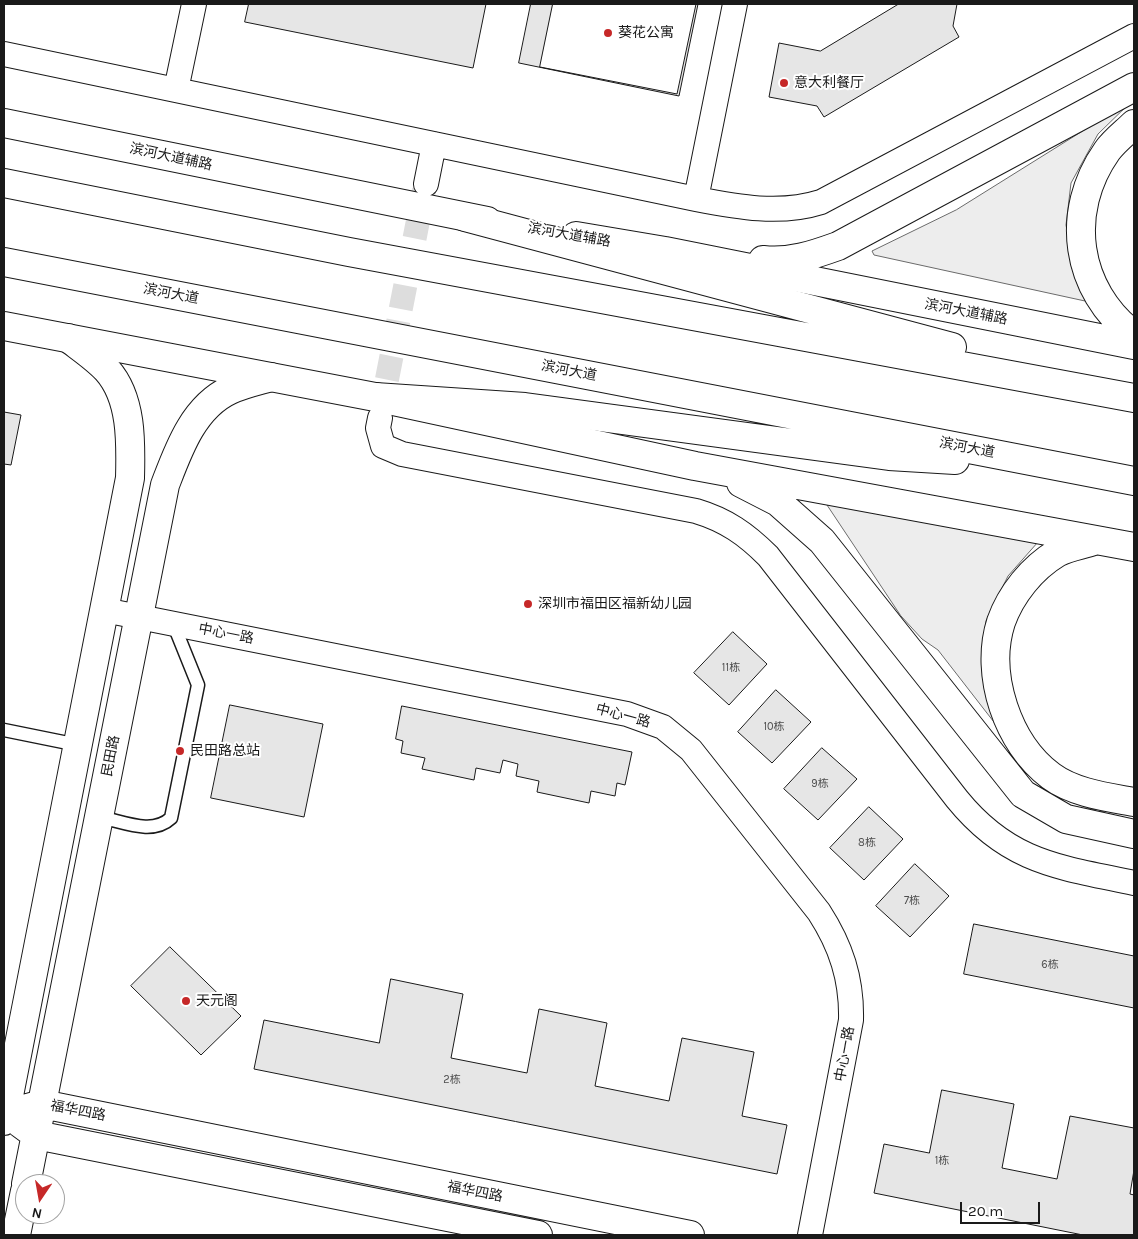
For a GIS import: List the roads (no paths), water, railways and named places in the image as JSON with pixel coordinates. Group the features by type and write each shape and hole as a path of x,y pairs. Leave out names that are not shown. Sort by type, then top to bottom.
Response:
{"main road":[{"path":"665,251 782,262 825,251 851,240 1134,87"},
{"name":"滨河大道辅路","path":"4,123 465,217 665,251 1134,345"},
{"path":"1134,124 1107,150 1091,181 1082,215 1081,252 1093,288 1117,322 1134,335"},
{"path":"4,183 349,252 1134,397"},
{"path":"465,217 1134,397"},
{"name":"滨河大道","path":"4,262 1134,481"},
{"path":"4,326 271,377 377,407 1134,547"},
{"path":"68,338 108,370 123,397 127,412 131,452 130,478 4,1117 36,1135 538,1235"},
{"name":"民田路","path":"28,1174 164,485 179,448 192,426 215,400 228,391 271,377"},
{"path":"377,407 525,407 888,456 1070,468"},
{"path":"696,466 729,477 778,502 822,541 1023,794 1066,819 1134,834"},
{"path":"1098,540 1059,552 1032,572 1012,598 1001,623 996,654 998,688 1007,719 1026,752 1052,777 1086,792 1134,802"},
{"name":"福华四路","path":"4,1117 42,1104 690,1235"}],"street":[{"path":"176,90 194,4"},
{"path":"696,199 735,4"},
{"path":"4,54 696,199 766,209 804,207 821,202 1134,36"},
{"path":"426,184 434,144"},
{"path":"377,407 378,428 383,446 402,454 696,511 718,518 736,527 768,556 957,799 988,832 1005,845 1042,862 1134,883"},
{"name":"中心一路","path":"104,610 627,714 663,727 691,750 819,912 830,930 845,963 850,983 851,1020 810,1235"}],"lane":[{"path":"99,817 152,828 164,825 171,818 198,686 173,624"},
{"path":"4,730 78,745"}],"tunnel":[{"path":"380,415 424,190"}],"place":[{"name":"葵花公寓","path":"608,33"},
{"name":"意大利餐厅","path":"784,83"},
{"name":"深圳市福田区福新幼儿园","path":"528,604"},
{"name":"民田路总站","path":"180,751"},
{"name":"天元阁","path":"186,1001"}]}
